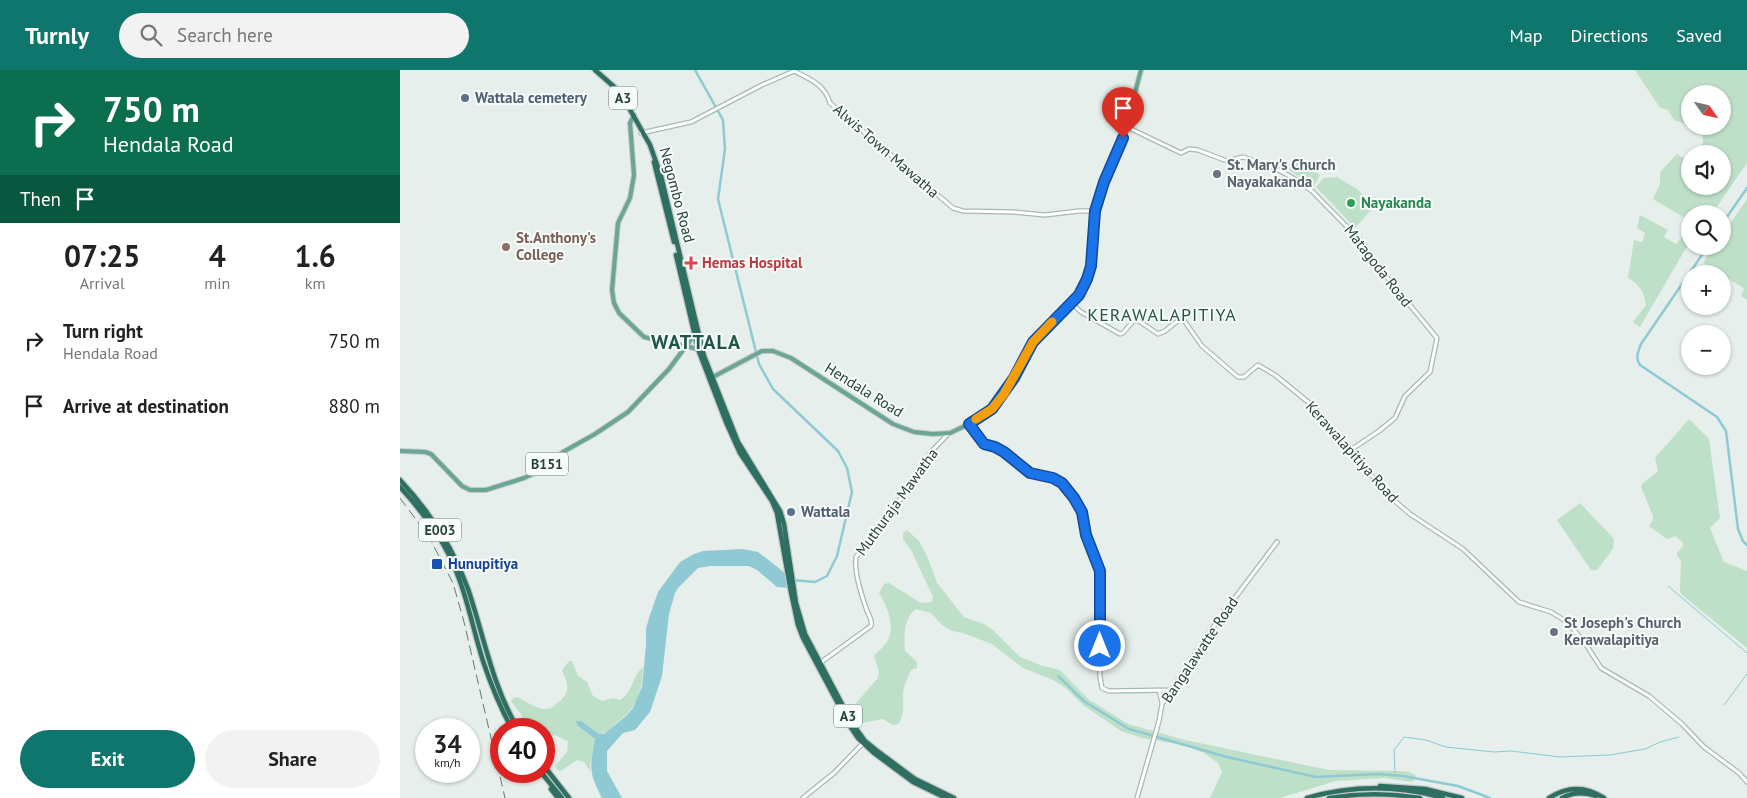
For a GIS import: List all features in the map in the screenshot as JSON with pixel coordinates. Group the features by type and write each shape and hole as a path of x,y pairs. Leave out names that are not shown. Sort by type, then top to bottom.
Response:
{"highway":[{"name":"Negombo Road","path":"590,70 615,91 633,116"},
{"name":"Negombo Road","path":"595,70 620,92 650,151 660,182 698,349 738,442 780,511 784,524 789,573 798,625 850,726 864,742 913,782 946,798"},
{"name":"Negombo Road","path":"642,133 650,145 662,176 704,356 711,378"},
{"name":"E003","path":"400,480 420,503 446,540 466,589 484,662 508,717"},
{"name":"E003","path":"400,487 423,514 441,541 466,589"},
{"name":"Negombo Road","path":"864,742 915,779 954,798"},
{"path":"555,780 569,798"},
{"path":"547,783 559,798"},
{"path":"548,783 559,798"},
{"path":"1371,788 1377,786 1402,786 1462,798"},
{"path":"1308,798 1332,792 1371,788 1409,791 1443,798"},
{"path":"1549,798 1566,789 1577,788 1587,790 1604,798"},
{"path":"1329,798 1372,793 1420,798"},
{"path":"1562,798 1577,793 1590,794 1600,798"},
{"path":"1567,798 1582,795 1595,798"}],"main road":[{"name":"Hendala Road","path":"711,378 766,350 782,353 893,424 914,432 950,433 969,424 992,409 1014,378 1033,342 1072,304 1079,295 1088,275 1091,266 1095,211 1104,182 1123,138 1141,70"},
{"path":"633,116 630,123 634,175 630,198 618,224 612,290 614,303 619,313 644,337 698,349"},
{"path":"687,347 695,334"},
{"name":"B151","path":"400,450 431,454 462,486 472,491 486,490 524,478 628,412 665,374 687,347"}],"street":[{"name":"Alwis Town Mawatha","path":"642,133 691,122 781,75 794,71 820,85 827,93 830,103 953,208 964,211 1045,215 1095,211"},
{"name":"Matagoda Road","path":"1126,126 1181,153 1189,149 1198,150 1227,161 1243,157 1252,160 1284,173 1312,191 1363,243 1371,258 1437,338 1430,372 1405,396 1395,418 1349,451"},
{"name":"Kerawalapitiya Road","path":"1072,304 1080,312 1120,334 1124,333 1134,320 1139,321 1158,334 1180,319 1184,319 1202,346 1238,377 1244,377 1258,365 1275,376 1313,406 1349,451 1396,502 1463,550 1519,602 1551,612 1567,622 1585,643 1601,668 1649,696 1682,724 1704,747 1739,773 1747,782"},
{"path":"969,424 984,444 1000,450 1030,473 1053,478 1065,485 1082,512 1086,535 1100,571 1100,678 1102,688 1109,691 1171,690"},
{"name":"Muthuraja Mawatha","path":"819,664 872,626 858,575 856,557 911,485 931,452 950,433"},
{"name":"Bangalawatte Road","path":"1137,798 1162,704 1216,623 1277,542"},
{"path":"1159,690 1162,704"},
{"path":"803,798 834,773 864,742"}],"green space":[{"path":"1635,70 1747,70 1747,163 1731,186 1731,145 1702,145 1702,135 1731,135 1731,85 1681,85 1681,122 1674,120 1668,110 1660,108"},
{"path":"1677,154 1681,156 1681,195 1725,195 1718,205 1681,205 1681,216 1653,199 1660,184 1660,172"},
{"path":"1296,160 1320,175 1313,187 1289,170"},
{"name":"Nayakanda","path":"1337,177 1357,189 1373,205 1355,228 1316,187 1324,178"},
{"path":"1747,199 1747,300 1741,296 1744,289 1731,280 1731,265 1706,265 1703,263 1708,255 1731,255 1731,222"},
{"path":"1640,215 1668,230 1664,237 1676,244 1681,238 1682,255 1640,327 1633,322 1646,305 1643,293 1628,278 1634,240 1642,242 1645,233 1637,228"},
{"path":"1689,419 1709,439 1720,518 1710,528 1724,562 1747,571 1747,648 1681,594 1681,561 1677,553 1683,546 1683,543 1676,536 1667,539 1649,526 1653,516 1641,487 1642,484 1658,471 1655,458"},
{"path":"1580,503 1614,539 1613,549 1597,570 1591,570 1557,520"},
{"path":"907,530 919,541 937,583 964,617 984,624 993,630 1020,657 1060,670 1088,699 1128,724 1185,740 1329,770 1410,772 1416,778 1412,782 1385,778 1336,781 1280,798 1210,798 1222,772 1218,763 1204,753 1183,745 1142,738 1121,731 1083,705 1067,689 1053,680 1023,668 992,644 952,631 942,625 931,613 916,609 909,617 905,628 904,640 905,651 917,662 917,668 911,670 905,684 903,713 900,720 898,724 893,725 883,719 862,723 855,714 856,703 878,678 879,672 874,656 887,642 891,628 885,604 879,593 884,584 889,583 921,603 932,602 933,597 912,552 903,539 903,533"},
{"path":"569,661 572,661 578,676 587,682 593,696 602,701 613,698 620,700 624,697 643,667 637,700 622,719 603,734 596,733 581,722 578,726 595,739 590,771 584,762 577,760 561,771 557,770 555,766 567,752 568,741 555,735 555,718 523,718 511,701 517,697 542,709 553,707 561,700 567,689 562,670"}],"water":[{"path":"743,549 758,552 785,573 788,588 777,587 757,570 749,566 710,566 698,568 678,588 669,614 662,676 650,712 635,730 623,733 607,751 607,771 622,798 602,798 591,769 595,739 578,726 576,721 581,721 599,734 604,734 633,708 642,687 646,629 649,618 658,592 680,562 703,551"}],"waterway":[{"path":"695,70 723,120 725,149 718,199 759,364 773,389 838,451 847,468 852,492 837,556 827,576 815,582 792,580"},
{"path":"1731,211 1747,188"},
{"path":"1702,255 1641,344 1638,360 1640,365 1717,417 1726,431 1738,529 1743,541 1747,545"},
{"path":"1668,586 1747,653"},
{"path":"1724,705 1747,674"},
{"path":"1058,676 1085,702 1129,729 1227,757 1316,777 1378,774 1403,776 1458,786 1490,798"},
{"path":"1395,772 1394,750 1404,737 1426,740 1446,747 1494,752 1511,751 1560,757 1610,755 1645,749 1660,742 1679,737"}],"railway":[{"path":"400,498 429,537 453,583 464,622 505,798"}],"slow traffic":[{"path":"976,419 992,409 1004,394 1033,342 1052,322"}],"place":[{"name":"Wattala cemetery","path":"465,98"},
{"name":"St. Mary's Church Nayakakanda","path":"1217,174"},
{"name":"Nayakanda","path":"1351,203"},
{"name":"St.Anthony's College","path":"506,247"},
{"name":"Hemas Hospital","path":"691,263"},
{"name":"Wattala","path":"791,512"},
{"name":"Hunupitiya","path":"437,564"},
{"name":"St Joseph's Church Kerawalapitiya","path":"1554,632"}],"district":[{"name":"KERAWALAPITIYA","path":"1162,315"},
{"name":"WATTALA","path":"696,342"}],"route":[{"path":"1100,646 1100,571 1086,535 1082,512 1074,498 1062,483 1053,478 1030,473 1004,452 984,444 969,424 992,409 1014,378 1033,342 1079,295 1091,266 1095,211 1104,182 1123,138"}]}
